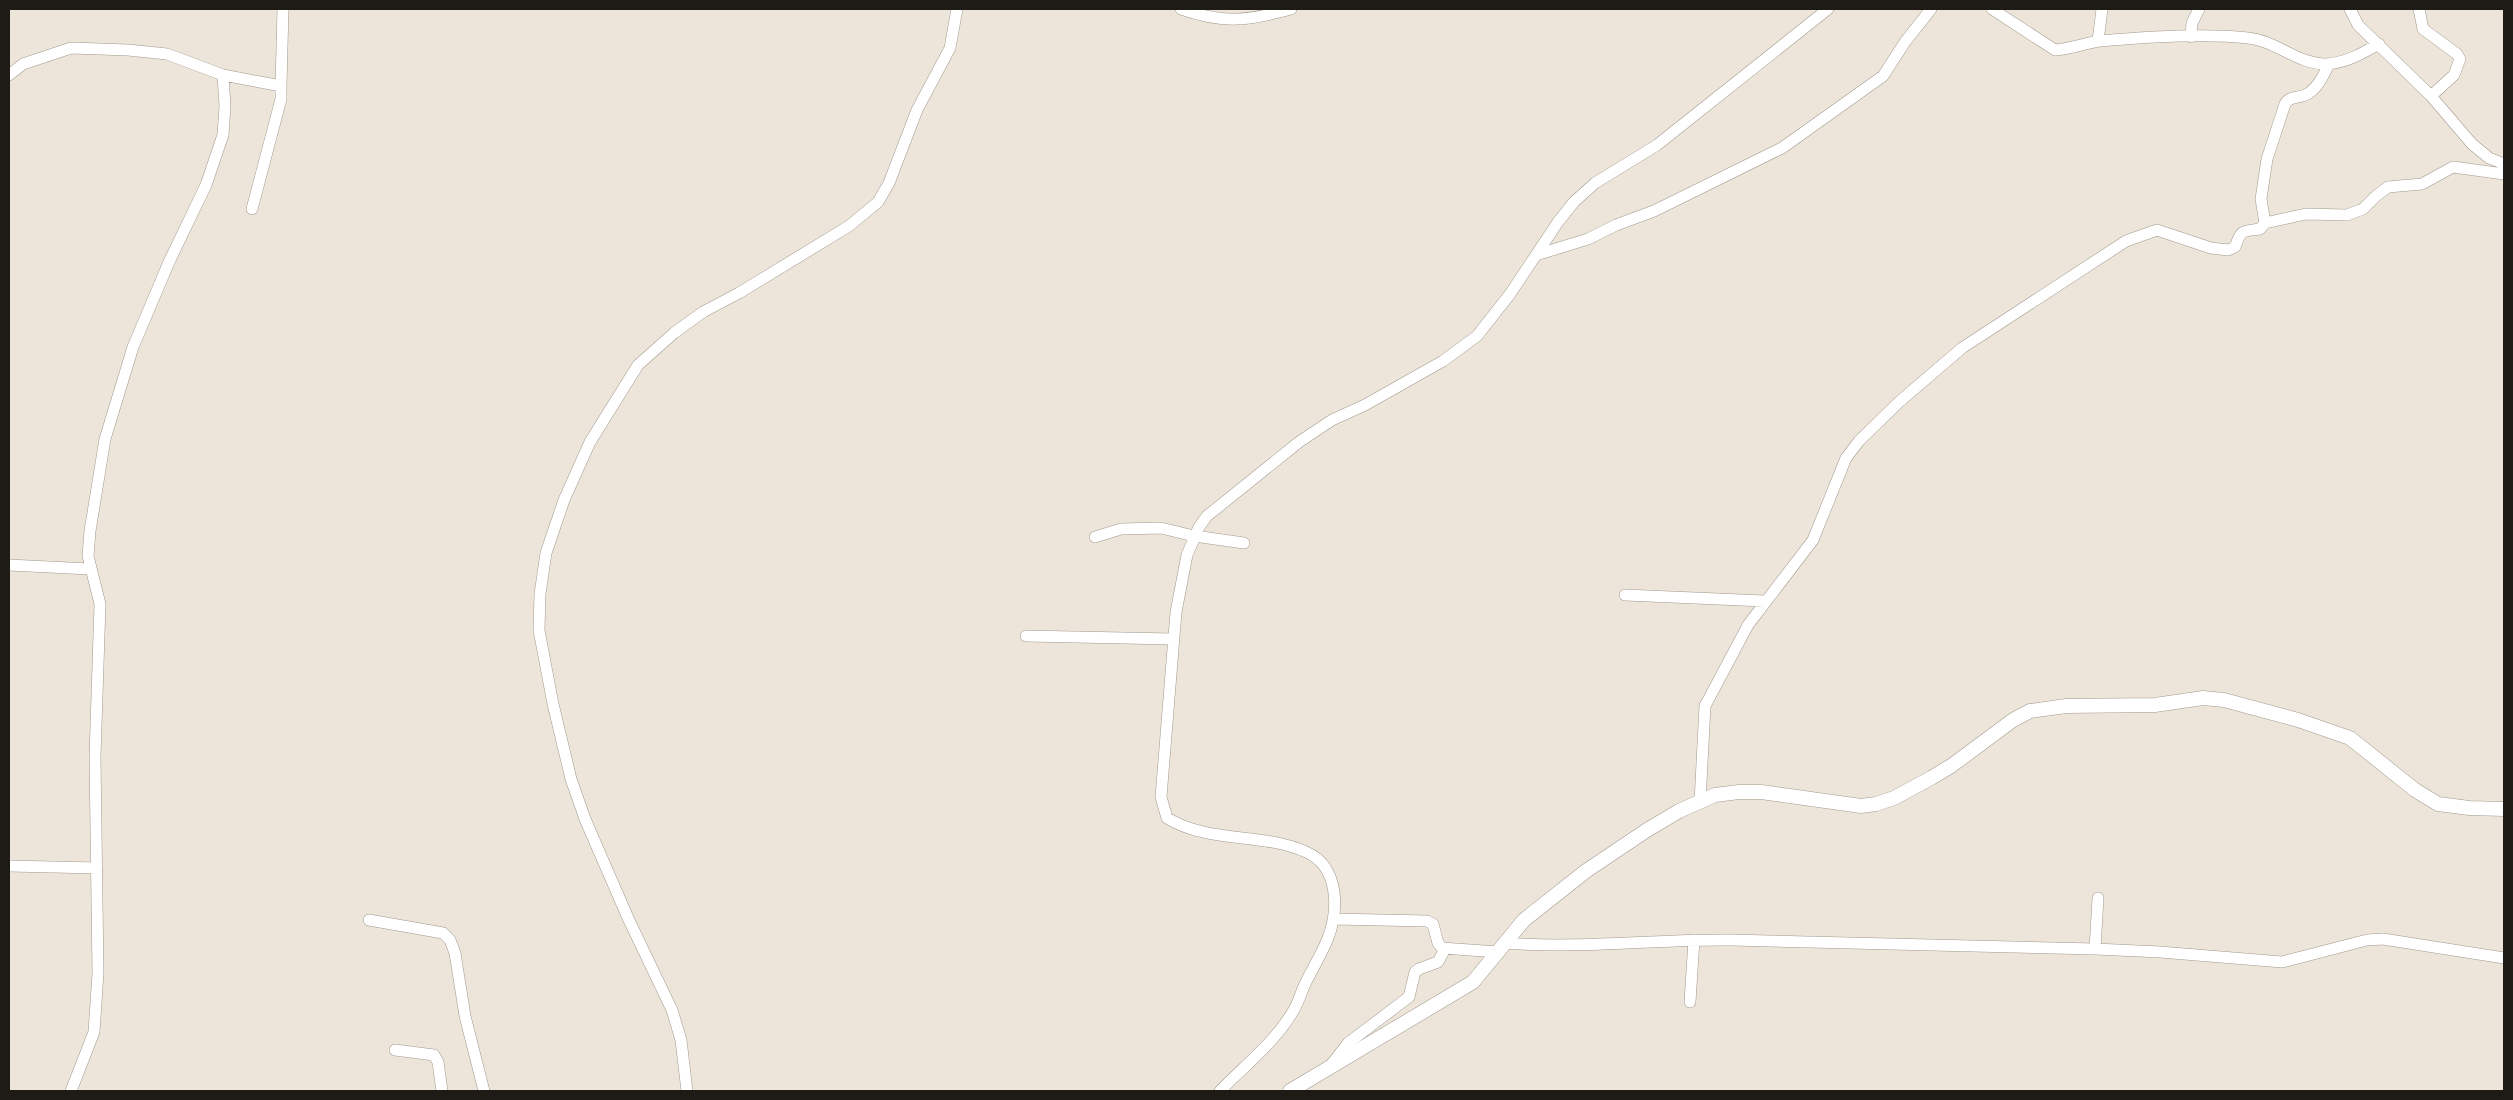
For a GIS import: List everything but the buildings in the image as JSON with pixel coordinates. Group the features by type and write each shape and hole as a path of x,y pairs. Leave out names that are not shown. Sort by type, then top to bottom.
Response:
{"street":[{"path":"252,208 281,99 283,9"},
{"path":"687,1091 681,1040 672,1010 585,819 572,779 553,704 539,630 540,594 546,553 564,500 590,442 638,365 674,333 703,312 739,293 849,226 878,202 890,183 899,152 917,110 950,48 956,9"},
{"path":"1181,9 1207,18 1230,20 1263,16 1290,9"},
{"path":"1220,1091 1272,1039 1292,1013 1328,939 1334,919 1333,884 1328,870 1306,852 1285,846 1214,836 1177,824 1167,818 1161,797 1173,639 1187,555 1194,536 1207,516 1221,503 1315,431 1443,361 1477,336 1506,301 1574,202 1595,184 1657,145 1828,9"},
{"path":"1536,255 1588,239 1616,225 1654,211 1782,148 1882,76 1905,42 1931,9"},
{"path":"1992,9 2055,50 2098,41 2191,37 2250,38 2276,46 2302,60 2329,64 2351,59 2379,44"},
{"path":"2098,41 2102,9"},
{"path":"2191,37 2192,23 2199,9"},
{"path":"2419,9 2423,29 2456,54 2459,66 2432,96"},
{"path":"2350,10 2358,25 2432,96 2472,144 2489,158 2504,164"},
{"path":"9,75 23,64 71,48 128,50 167,54 224,75 282,86"},
{"path":"2265,223 2261,199 2267,159 2285,104 2291,98 2308,93 2324,76 2329,64"},
{"path":"71,1091 94,1032 98,973 95,757 100,604 88,556 90,531 105,439 133,346 169,262 206,186 218,154 223,135 225,106 224,75"},
{"path":"1700,802 1705,706 1748,625 1813,540 1846,458 1859,441 1899,402 1962,348 2131,239 2157,230 2176,235 2186,241 2228,250 2235,247 2240,233 2244,230 2260,229 2265,223 2306,214 2347,215 2363,209 2388,187 2422,184 2453,167 2504,174"},
{"path":"1095,537 1121,529 1161,528 1194,536 1244,543"},
{"path":"9,565 90,569"},
{"path":"1625,595 1765,601"},
{"path":"1026,636 1173,639"},
{"path":"1290,1091 1474,982 1524,920 1586,871 1647,830 1700,802 1715,796 1739,792 1761,792 1861,806 1876,804 1894,798 1951,766 2014,720 2030,711 2066,706 2154,705 2204,698 2224,700 2298,720 2350,738 2415,790 2438,804 2469,808 2504,809"},
{"path":"9,866 97,868"},
{"path":"2095,949 2098,898"},
{"path":"1334,919 1427,921 1434,927 1439,946 1445,949 1659,943 1694,940 2095,949 2160,952 2282,962 2367,940 2383,939 2504,958"},
{"path":"369,920 443,933 450,940 455,953 465,1016 484,1091"},
{"path":"1690,1002 1694,940"},
{"path":"1329,1068 1348,1043 1409,998 1415,972 1438,962 1445,949"},
{"path":"395,1050 434,1055 438,1062 442,1091"}]}
